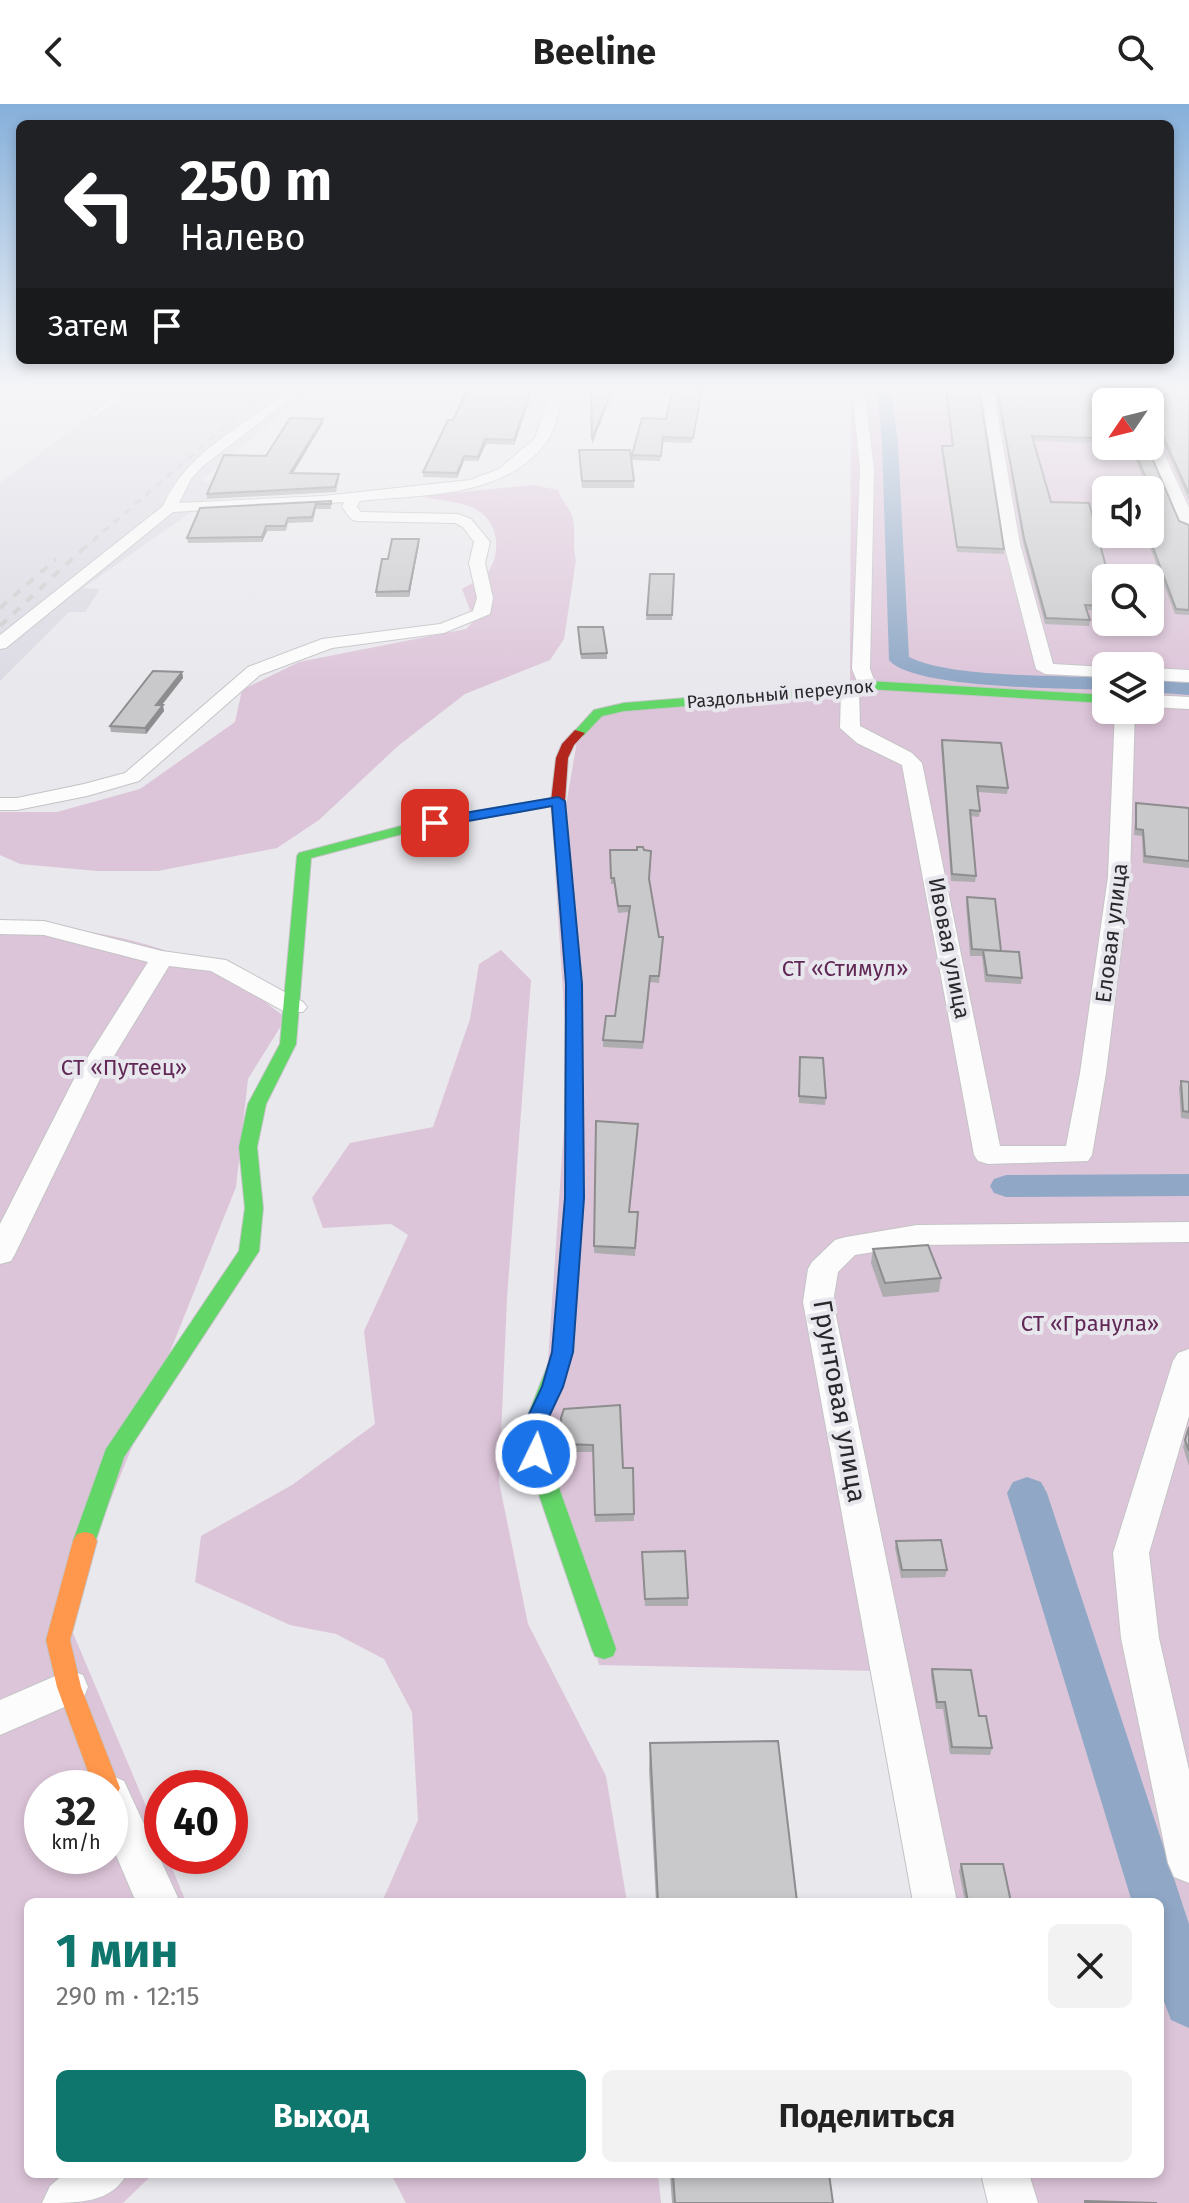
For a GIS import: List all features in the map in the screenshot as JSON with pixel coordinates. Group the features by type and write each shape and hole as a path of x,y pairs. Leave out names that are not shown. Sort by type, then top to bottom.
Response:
{"street":[{"path":"0,644 169,508 180,487"},
{"path":"169,508 354,497 446,487"},
{"path":"858,687 866,487"},
{"path":"1003,487 1012,544 1045,669 1092,671"},
{"path":"1172,487 1189,525"},
{"path":"0,804 17,804 87,790 132,777 254,671 328,643 419,633 444,628 481,614 485,598 477,563 482,542 465,520 450,517 375,519 356,516 349,507 354,497"},
{"path":"1164,675 1189,676"},
{"name":"Раздольный переулок","path":"558,801 564,751 598,713 624,707 858,687 1092,698"},
{"name":"Ивовая улица","path":"858,687 850,728 856,735 903,755 912,763 915,772 988,1155 1078,1155"},
{"path":"1164,702 1189,703"},
{"name":"Еловая улица","path":"1078,1155 1093,1073 1119,877 1124,724"},
{"path":"100,1770 69,1687 58,1640 76,1569 114,1455 249,1251 254,1208 248,1147 257,1104 288,1044 294,1007 304,856 404,828 558,801 574,984 574,1198 563,1352 556,1377 535,1425 533,1439 604,1649"},
{"path":"0,927 44,928 162,958 217,965 294,1007"},
{"path":"0,1254 87,1079 162,958"},
{"name":"Грунтовая улица","path":"934,1898 818,1302 823,1269 846,1247 917,1235 1189,1232"},
{"path":"1189,1361 1131,1553 1140,1638 1189,1863"},
{"path":"0,1718 69,1687"},
{"path":"128,1834 156,1898"},
{"path":"67,2203 98,2178"},
{"path":"1006,2178 1013,2203"}],"shaded area":[{"path":"0,487 212,487 207,501 83,588 100,589 85,612 69,612 0,681"}],"green space":[{"path":"513,487 558,490 571,513 576,560 564,639 550,660 465,694 398,746 319,820 277,848 158,871 97,871 20,864 0,855 0,812 57,812 140,789 235,722 242,690 299,662 466,629 474,621 462,589 488,572 495,556 496,538 490,522 477,510 422,496"},
{"name":"СТ «Стимул»","path":"851,487 1092,487 1092,548 1164,548 1164,487 1189,487 1189,2203 999,2203 994,2178 1164,2178 1164,1898 929,1898 876,1671 599,1665 542,1448 568,1069 555,870 579,729 606,711 850,682"},
{"name":"СТ «Путеец»","path":"0,923 90,932 176,954 238,983 286,1018 248,1079 236,1187 65,1614 144,1801 144,1874 174,1874 184,1898 24,1898 24,2178 149,2178 123,2203 0,2203"},
{"path":"501,950 531,980 507,1298 499,1482 528,1624 606,1776 626,1898 384,1898 418,1820 412,1712 384,1659 336,1634 290,1625 195,1582 201,1536 292,1485 375,1424 364,1331 408,1235 391,1224 323,1228 312,1198 350,1143 433,1127 470,1019 479,964"},
{"path":"393,2178 658,2178 661,2203 406,2203"}],"building":[{"path":"210,487 335,487 335,487 207,494"},
{"path":"948,487 994,487 1004,549 957,547"},
{"path":"1015,487 1047,487 1051,502 1089,503 1092,548 1101,548 1105,564 1092,564 1092,605 1085,605 1090,620 1046,618 1024,538"},
{"path":"1164,487 1179,521 1189,525 1189,610 1176,609 1164,577 1164,564 1159,564 1153,548 1164,548"},
{"path":"331,501 331,504 316,504 312,517 288,518 285,526 266,526 262,537 187,538 200,508"},
{"path":"392,539 419,539 409,591 376,592 382,559 388,559"},
{"path":"650,574 674,574 672,615 647,615"},
{"path":"578,627 603,627 607,653 581,654"},
{"path":"153,671 182,672 156,705 163,705 145,728 110,726"},
{"path":"942,740 1001,743 1008,788 977,786 980,811 970,810 976,876 952,874"},
{"path":"1136,803 1189,808 1189,861 1145,856 1143,830 1136,829"},
{"path":"637,847 651,851 649,879 659,937 663,937 659,976 650,976 643,1042 603,1040 606,1016 615,1016 630,906 618,906 614,878 611,878 610,850 637,850"},
{"path":"967,897 995,899 1001,951 972,949"},
{"path":"983,950 1019,952 1022,978 987,975"},
{"path":"800,1057 823,1058 826,1098 799,1096"},
{"path":"1181,1081 1189,1082 1189,1112 1183,1111"},
{"path":"596,1121 638,1124 629,1212 638,1212 635,1248 594,1246"},
{"path":"928,1245 941,1278 885,1283 873,1249"},
{"path":"620,1405 623,1468 633,1468 634,1514 595,1515 593,1445 562,1444 561,1418 564,1409"},
{"path":"1189,1427 1189,1451 1185,1440"},
{"path":"941,1540 947,1570 902,1570 896,1541"},
{"path":"685,1551 688,1598 645,1599 642,1552"},
{"path":"932,1669 971,1670 979,1716 986,1716 992,1748 952,1747 945,1702 937,1702"},
{"path":"778,1741 797,1898 658,1898 650,1743"},
{"path":"961,1864 1003,1864 1010,1898 967,1898"},
{"path":"673,2178 830,2178 833,2203 675,2203"},
{"path":"1085,2201 1157,2203 1085,2203"}],"waterway":[{"path":"892,487 899,660 912,667 963,676 1092,683"},
{"path":"1164,687 1189,689"},
{"path":"1006,1186 1189,1185"},
{"path":"1027,1493 1156,1898"},
{"path":"1164,1924 1189,2002"}],"railway":[{"path":"82,550 155,487"},
{"path":"0,626 84,548"},
{"path":"0,608 56,559"}],"traffic: fast":[{"path":"579,733 598,713 624,707 850,689 867,685 1092,698"},
{"path":"85,1541 114,1455 249,1251 254,1208 248,1147 257,1104 288,1044 304,856 420,825"},
{"path":"574,1106 574,1198 563,1352 535,1425 536,1454 604,1649"}],"traffic: slow":[{"path":"420,825 558,801"},
{"path":"85,1541 58,1640 69,1687 100,1770"}],"traffic: jam":[{"path":"574,1106 574,984 558,801 562,758 568,744 579,733"}],"route":[{"path":"435,823 558,801 574,984 574,1198 563,1352 560,1367 535,1425 533,1439 536,1454"}],"park label":[{"name":"СТ «Гранула»","path":"1090,1323"}]}
